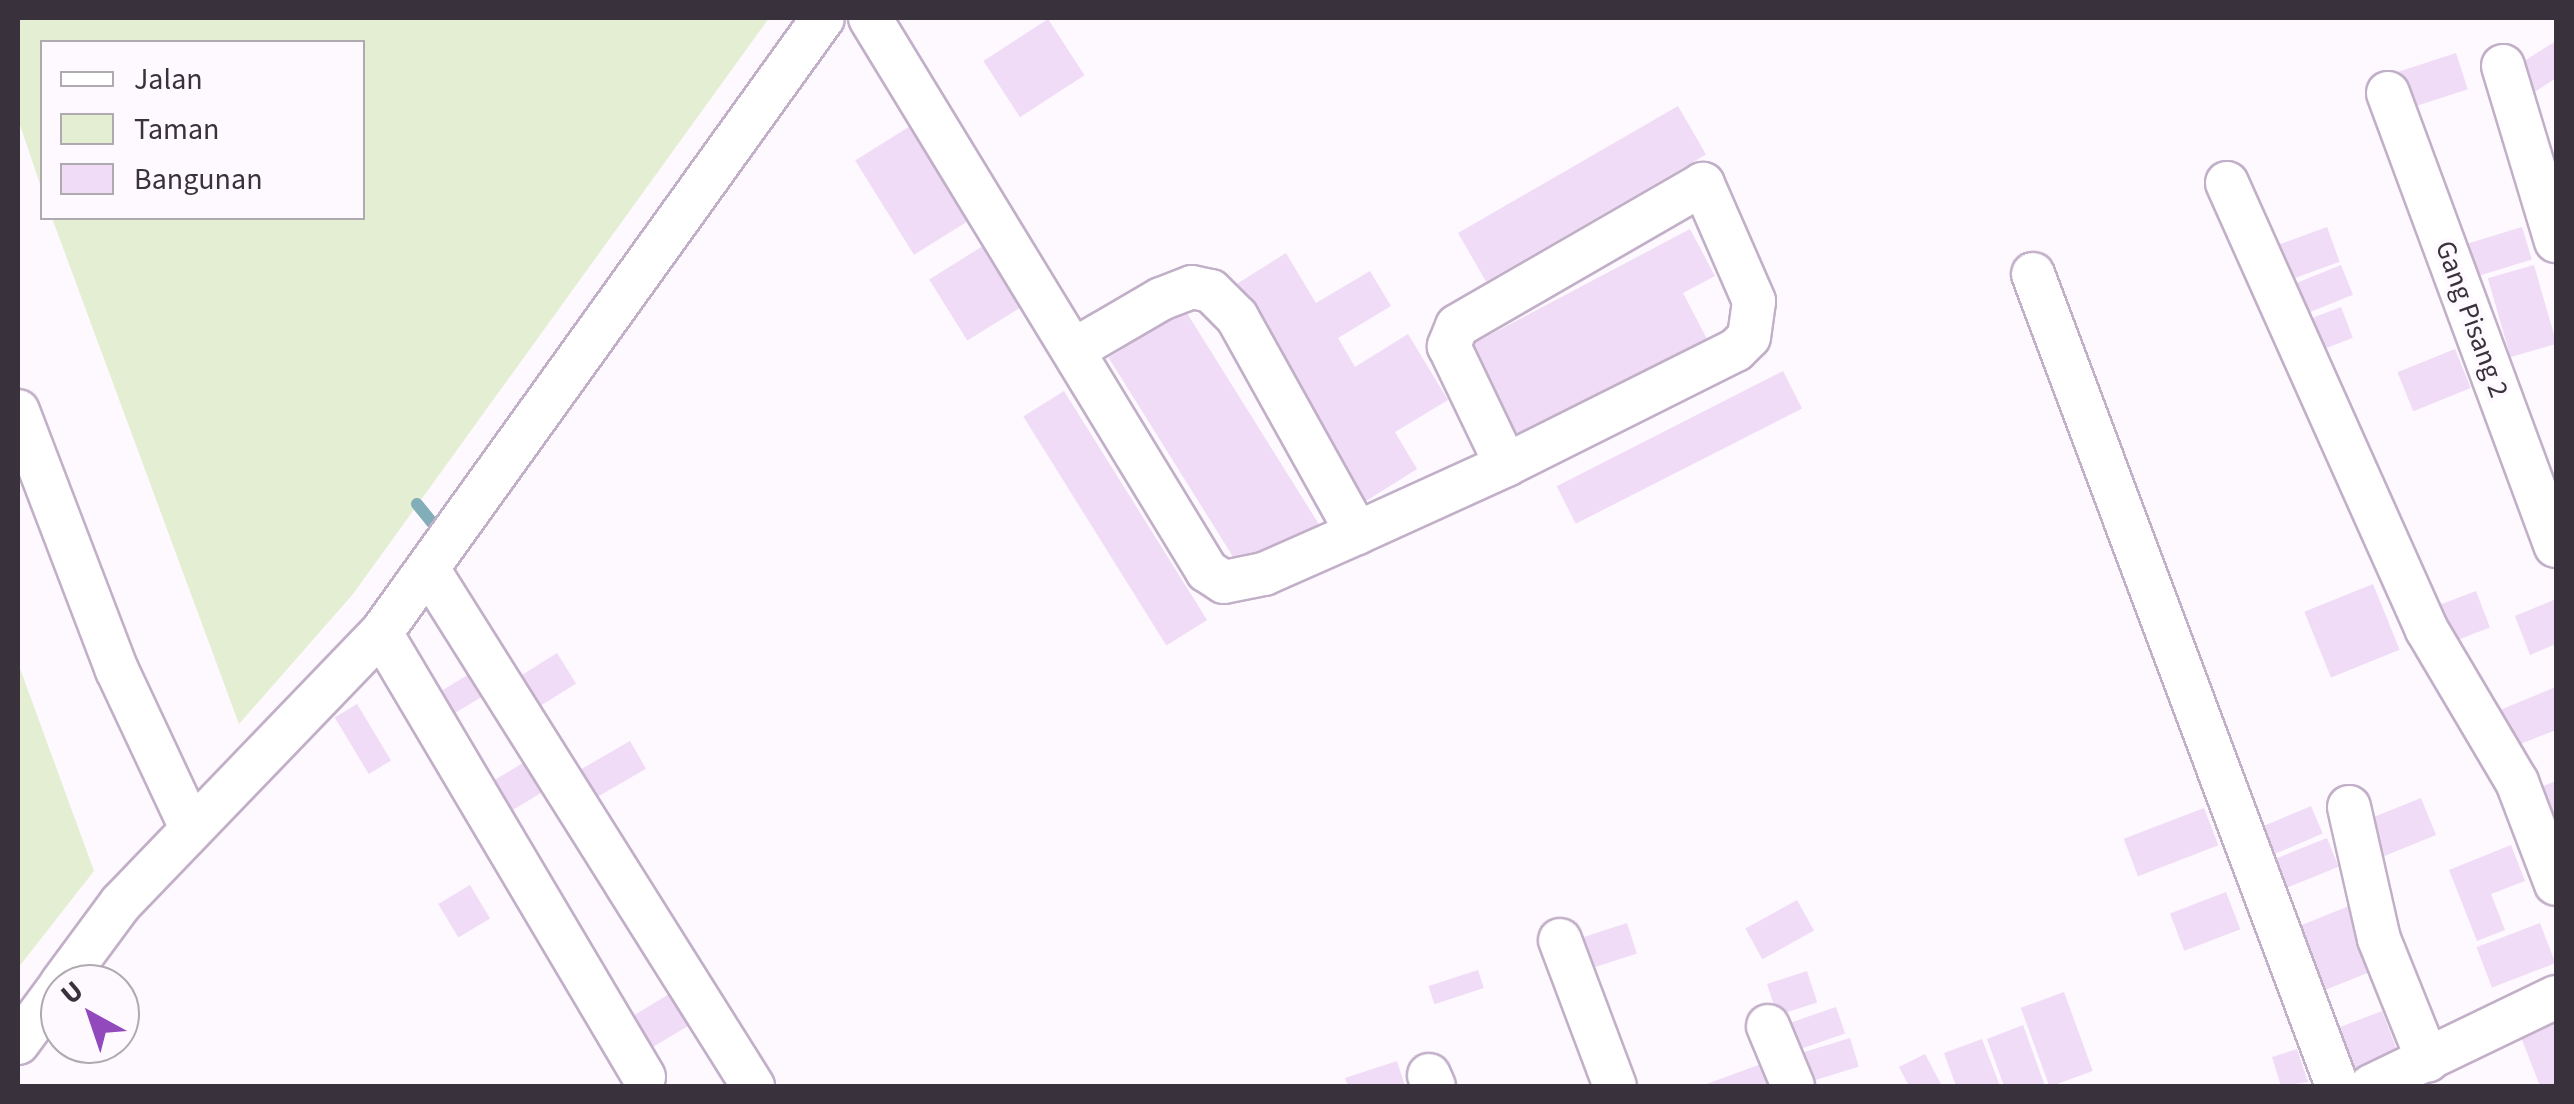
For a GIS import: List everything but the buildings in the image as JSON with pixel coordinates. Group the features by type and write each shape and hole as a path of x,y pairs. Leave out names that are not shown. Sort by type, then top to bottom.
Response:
{"street":[{"path":"76,964 121,903 175,801 380,632 823,18"},
{"path":"870,18 1077,348 1207,571 1224,582 1264,574 1356,534 1506,465 1736,350 1749,337 1754,301 1703,184 1457,326 1448,346 1506,465"},
{"path":"2503,66 2556,241"},
{"name":"Gang Pisang 2","path":"2388,93 2556,546"},
{"path":"2227,182 2419,612 2517,782 2556,884"},
{"path":"2033,274 2337,1086"},
{"path":"1077,348 1161,298 1192,287 1211,291 1236,318 1356,534"},
{"path":"18,412 175,801"},
{"path":"442,548 753,1086"},
{"path":"380,632 644,1078"},
{"path":"2349,808 2378,939 2428,1061"},
{"path":"1560,940 1615,1086"},
{"path":"2381,1085 2556,997"},
{"path":"18,1044 40,1014"},
{"path":"1768,1026 1792,1086"}],"green space":[{"path":"18,18 769,18 353,594 239,724 53,220 365,220 365,40 40,40 40,184 18,119"},
{"path":"18,663 94,871 18,968"}],"waterway":[{"path":"417,504 441,534"}]}
